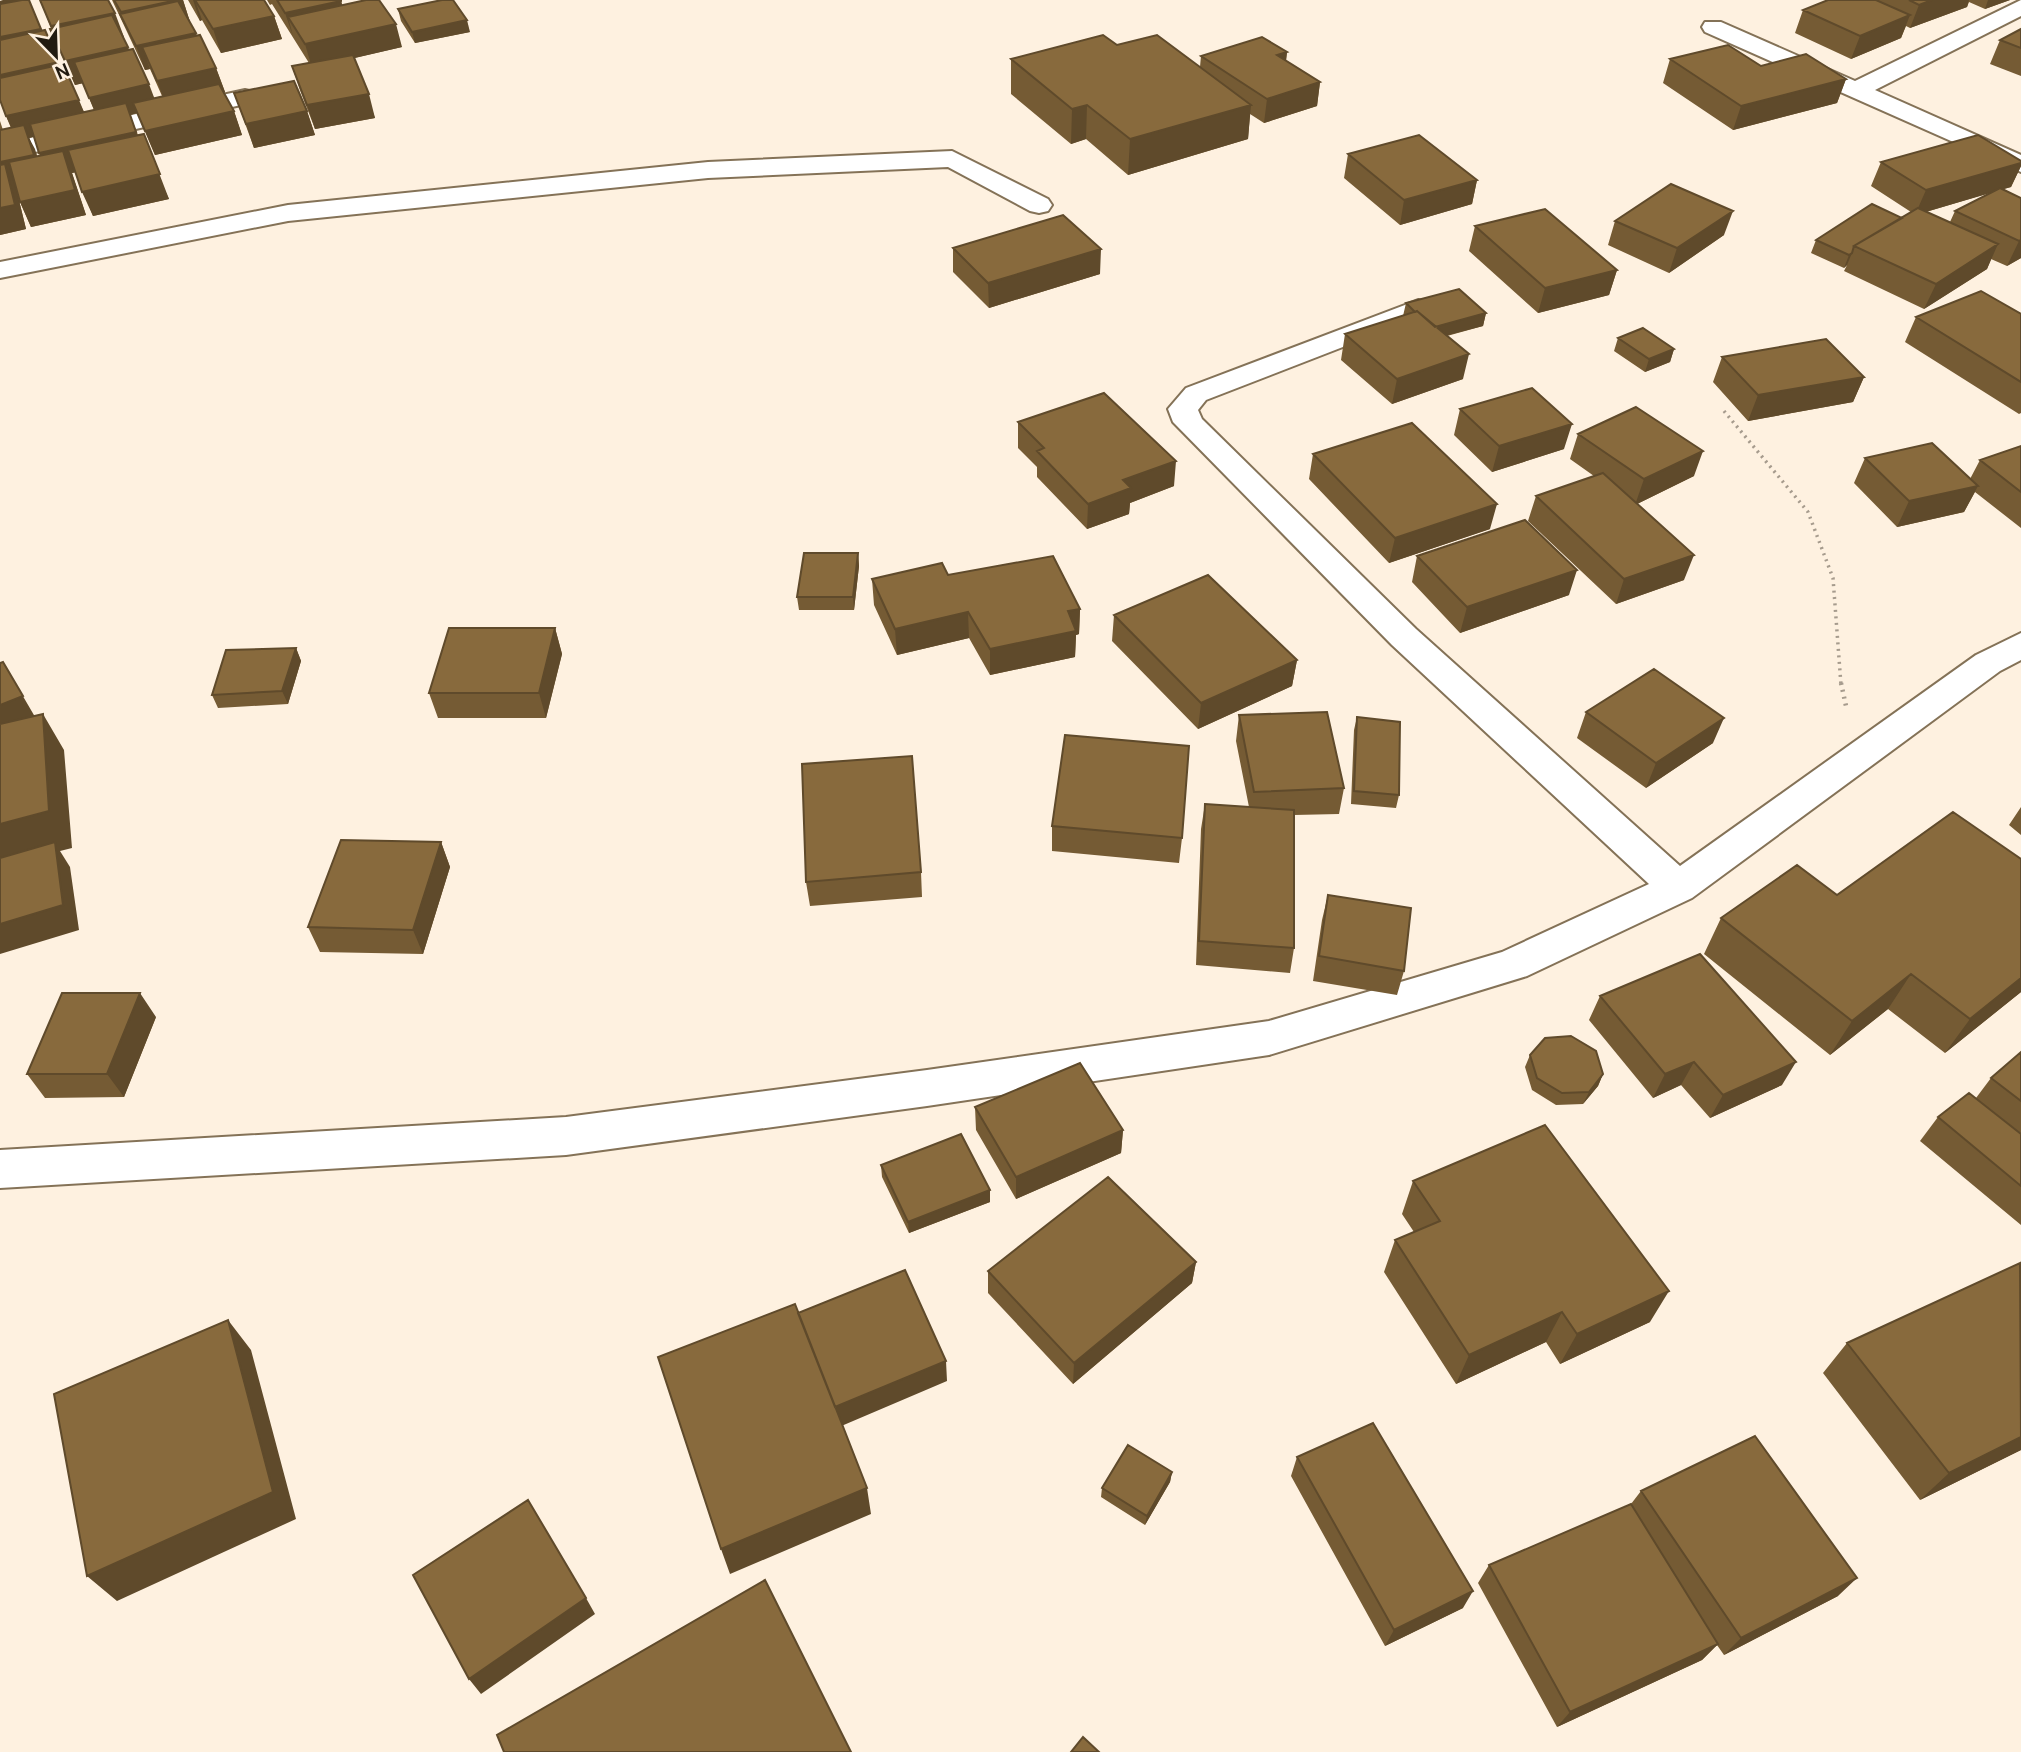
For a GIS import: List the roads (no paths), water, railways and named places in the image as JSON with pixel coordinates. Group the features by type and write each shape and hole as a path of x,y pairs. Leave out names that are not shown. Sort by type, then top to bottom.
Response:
{"street":[{"path":"1855,91 2021,7"},
{"path":"1713,27 2021,163"},
{"path":"0,152 245,97 199,81"},
{"path":"52,113 63,138"},
{"path":"0,270 288,213 722,170 953,159 1039,205"},
{"path":"1418,308 1196,394 1183,409 1188,422 1404,637 1678,887"},
{"path":"0,1169 566,1136 927,1088 1269,1038 1513,965 1678,887 1988,663 2021,645"}]}
